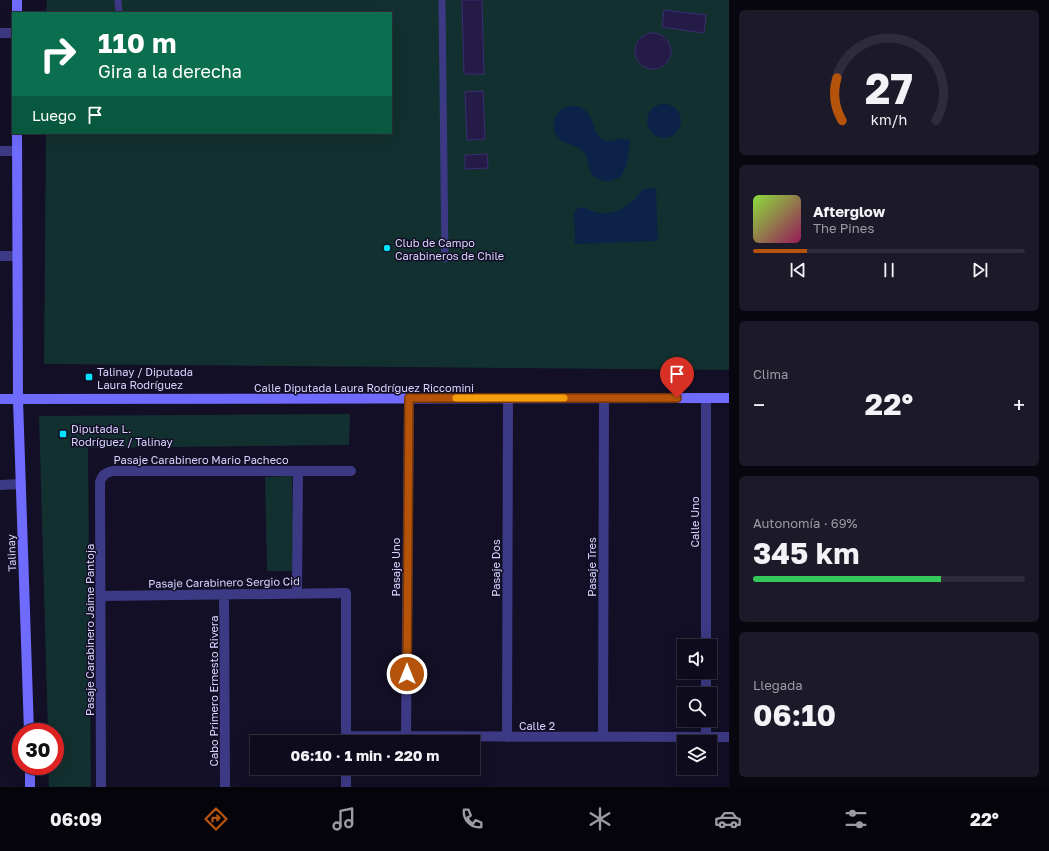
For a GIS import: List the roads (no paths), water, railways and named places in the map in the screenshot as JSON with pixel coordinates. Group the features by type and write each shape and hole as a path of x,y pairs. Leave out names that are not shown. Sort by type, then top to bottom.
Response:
{"main road":[{"path":"17,0 17,12"},
{"name":"Talinay","path":"17,134 18,400 29,723"},
{"name":"Calle Diputada Laura Rodríguez Riccomini","path":"0,399 729,398"},
{"path":"30,775 30,787"}],"street":[{"path":"0,33 12,33"},
{"path":"0,150 17,151"},
{"path":"0,256 17,256"},
{"name":"Pasaje Uno","path":"406,735 409,398"},
{"name":"Pasaje Tres","path":"603,736 604,398"},
{"name":"Calle Uno","path":"706,398 706,639"},
{"name":"Pasaje Dos","path":"506,737 508,399"},
{"name":"Pasaje Carabinero Mario Pacheco","path":"298,470 298,593"},
{"name":"Pasaje Carabinero Mario Pacheco","path":"104,474 113,471 351,470"},
{"name":"Pasaje Carabinero Jaime Pantoja","path":"101,787 100,482 104,474"},
{"path":"0,486 20,484"},
{"name":"Pasaje Carabinero Sergio Cid","path":"101,596 346,593 346,735"},
{"name":"Cabo Primero Ernesto Rivera","path":"224,594 225,787"},
{"name":"Calle 2","path":"480,737 677,737"},
{"name":"Calle 2","path":"717,737 729,737"},
{"path":"346,775 346,787"}],"lane":[{"path":"118,0 119,12"},
{"path":"442,0 445,259"}],"water":[{"path":"664,104 676,109 681,121 676,133 664,138 652,133 647,121 652,109"},
{"path":"577,106 588,113 600,137 605,141 613,141 618,138 630,140 628,160 624,172 615,180 604,181 595,177 590,172 586,156 582,150 557,137 554,125 556,116 566,107"},
{"path":"656,188 658,241 575,244 574,213 578,208 580,207 600,213 615,212 633,201 643,189"}],"place":[{"name":"Club de Campo Carabineros de Chile","path":"387,248"},
{"name":"Talinay / Diputada Laura Rodríguez","path":"89,377"},
{"name":"Diputada L. Rodríguez / Talinay","path":"63,434"}]}
